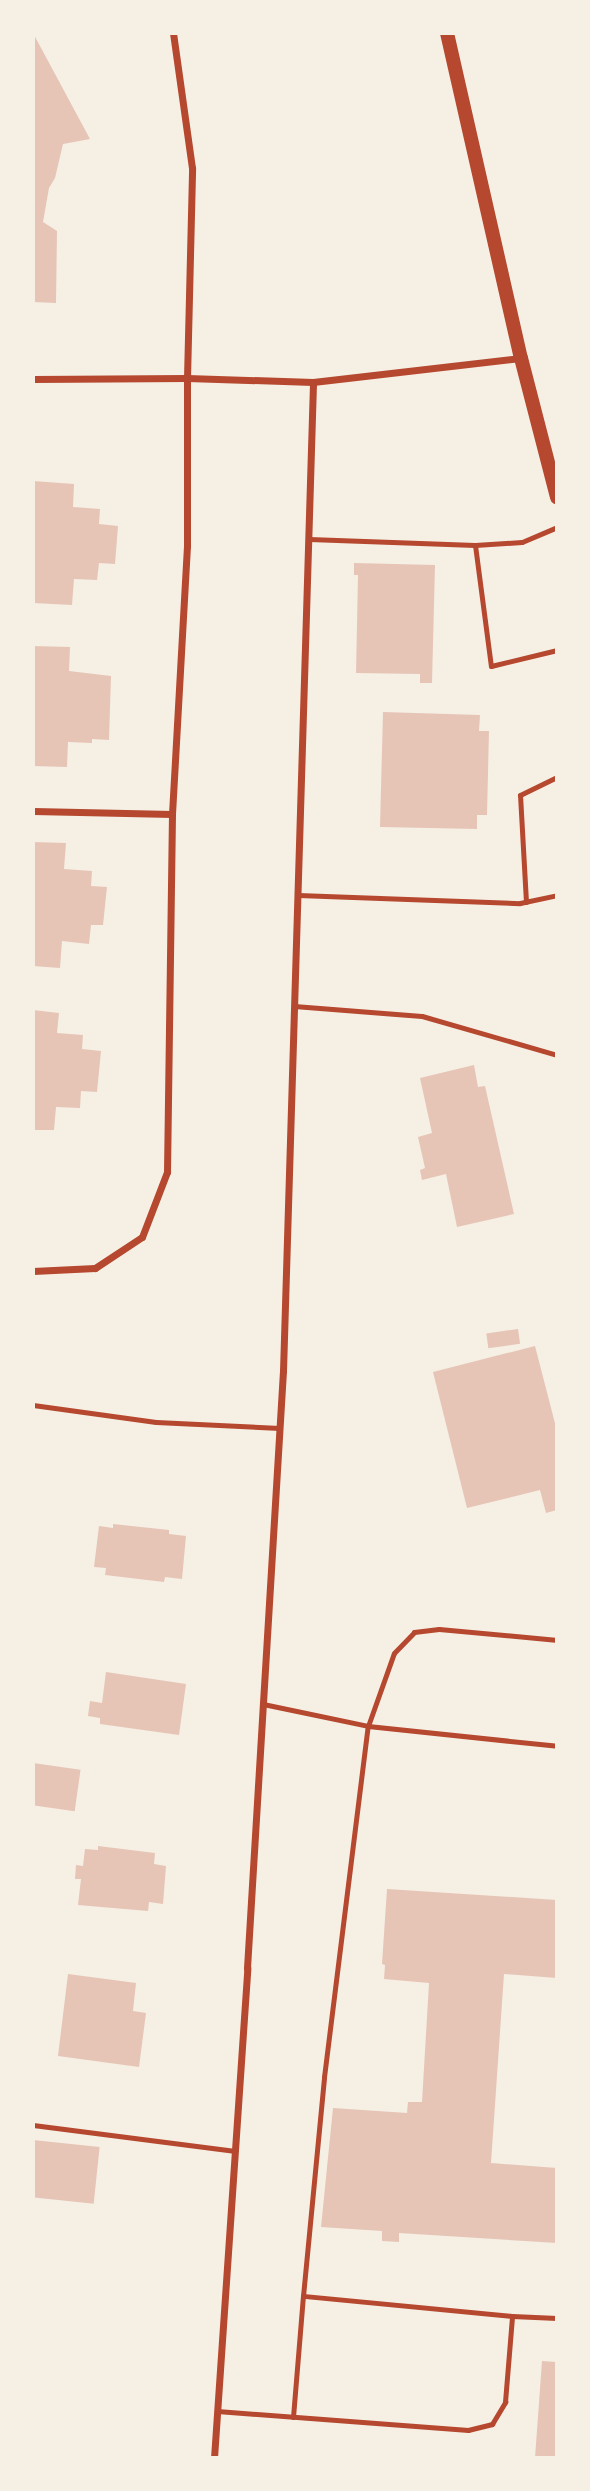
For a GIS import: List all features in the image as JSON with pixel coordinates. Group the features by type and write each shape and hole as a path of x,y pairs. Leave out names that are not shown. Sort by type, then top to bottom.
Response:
{"main road":[{"path":"447,33 521,358 557,497"}],"street":[{"path":"33,1271 95,1268 142,1237 167,1172 172,814 187,546 187,378 192,168 173,33"},
{"path":"33,379 187,378 313,382 521,358"},
{"path":"214,2458 280,1428 313,382"},
{"path":"33,811 172,814"}],"lane":[{"path":"309,539 475,545 522,542 557,527"},
{"path":"475,545 491,666 557,650"},
{"path":"526,902 520,795 557,777"},
{"path":"298,895 526,902 557,895"},
{"path":"294,1006 422,1016 557,1055"},
{"path":"33,1405 156,1422 280,1428"},
{"path":"293,2417 324,2077 368,1726 394,1653 414,1632 439,1629 557,1640"},
{"path":"263,1704 368,1726 557,1746"},
{"path":"33,2125 235,2151"},
{"path":"303,2296 557,2318"},
{"path":"217,2411 468,2430 492,2424 505,2402 512,2316"}],"building":[{"path":"33,33 90,139 63,144 55,178 49,188 43,222 57,231 56,303 33,302"},
{"path":"33,481 74,484 73,507 100,509 99,524 118,526 115,564 99,563 97,580 74,579 72,605 33,603"},
{"path":"354,563 435,565 432,683 420,683 420,674 356,673 358,575 354,575"},
{"path":"33,646 70,647 69,671 111,676 109,740 92,739 92,743 68,742 67,767 33,766"},
{"path":"383,712 480,715 479,731 489,731 487,815 477,815 477,829 380,827"},
{"path":"33,842 66,843 64,869 92,871 91,886 107,887 103,925 91,925 89,944 62,941 60,968 33,966"},
{"path":"33,1010 59,1013 57,1033 83,1035 82,1049 101,1051 97,1092 81,1091 80,1108 56,1107 54,1130 33,1130"},
{"path":"474,1065 478,1087 485,1086 514,1214 457,1227 446,1174 422,1180 420,1170 425,1168 418,1137 432,1133 420,1078"},
{"path":"518,1329 520,1344 488,1348 486,1333"},
{"path":"535,1346 557,1431 557,1510 546,1513 540,1490 467,1508 433,1372"},
{"path":"113,1524 169,1530 169,1534 186,1536 182,1579 165,1577 164,1582 105,1575 106,1568 94,1567 99,1526 113,1528"},
{"path":"106,1672 186,1684 179,1735 100,1724 100,1718 88,1716 90,1701 102,1703"},
{"path":"33,1763 81,1770 75,1811 33,1805"},
{"path":"98,1846 155,1853 154,1864 166,1866 163,1904 149,1902 148,1911 78,1905 81,1879 75,1879 76,1865 83,1866 85,1849 98,1850"},
{"path":"387,1889 557,1900 557,1978 504,1974 491,2163 557,2168 557,2243 399,2233 399,2242 382,2241 382,2231 321,2227 333,2108 407,2113 408,2102 422,2102 429,1983 384,1979 385,1965 382,1964"},
{"path":"68,1974 136,1983 133,2011 146,2013 139,2067 58,2056"},
{"path":"33,2140 100,2147 94,2204 33,2197"},
{"path":"542,2361 557,2362 557,2458 535,2458"}]}
